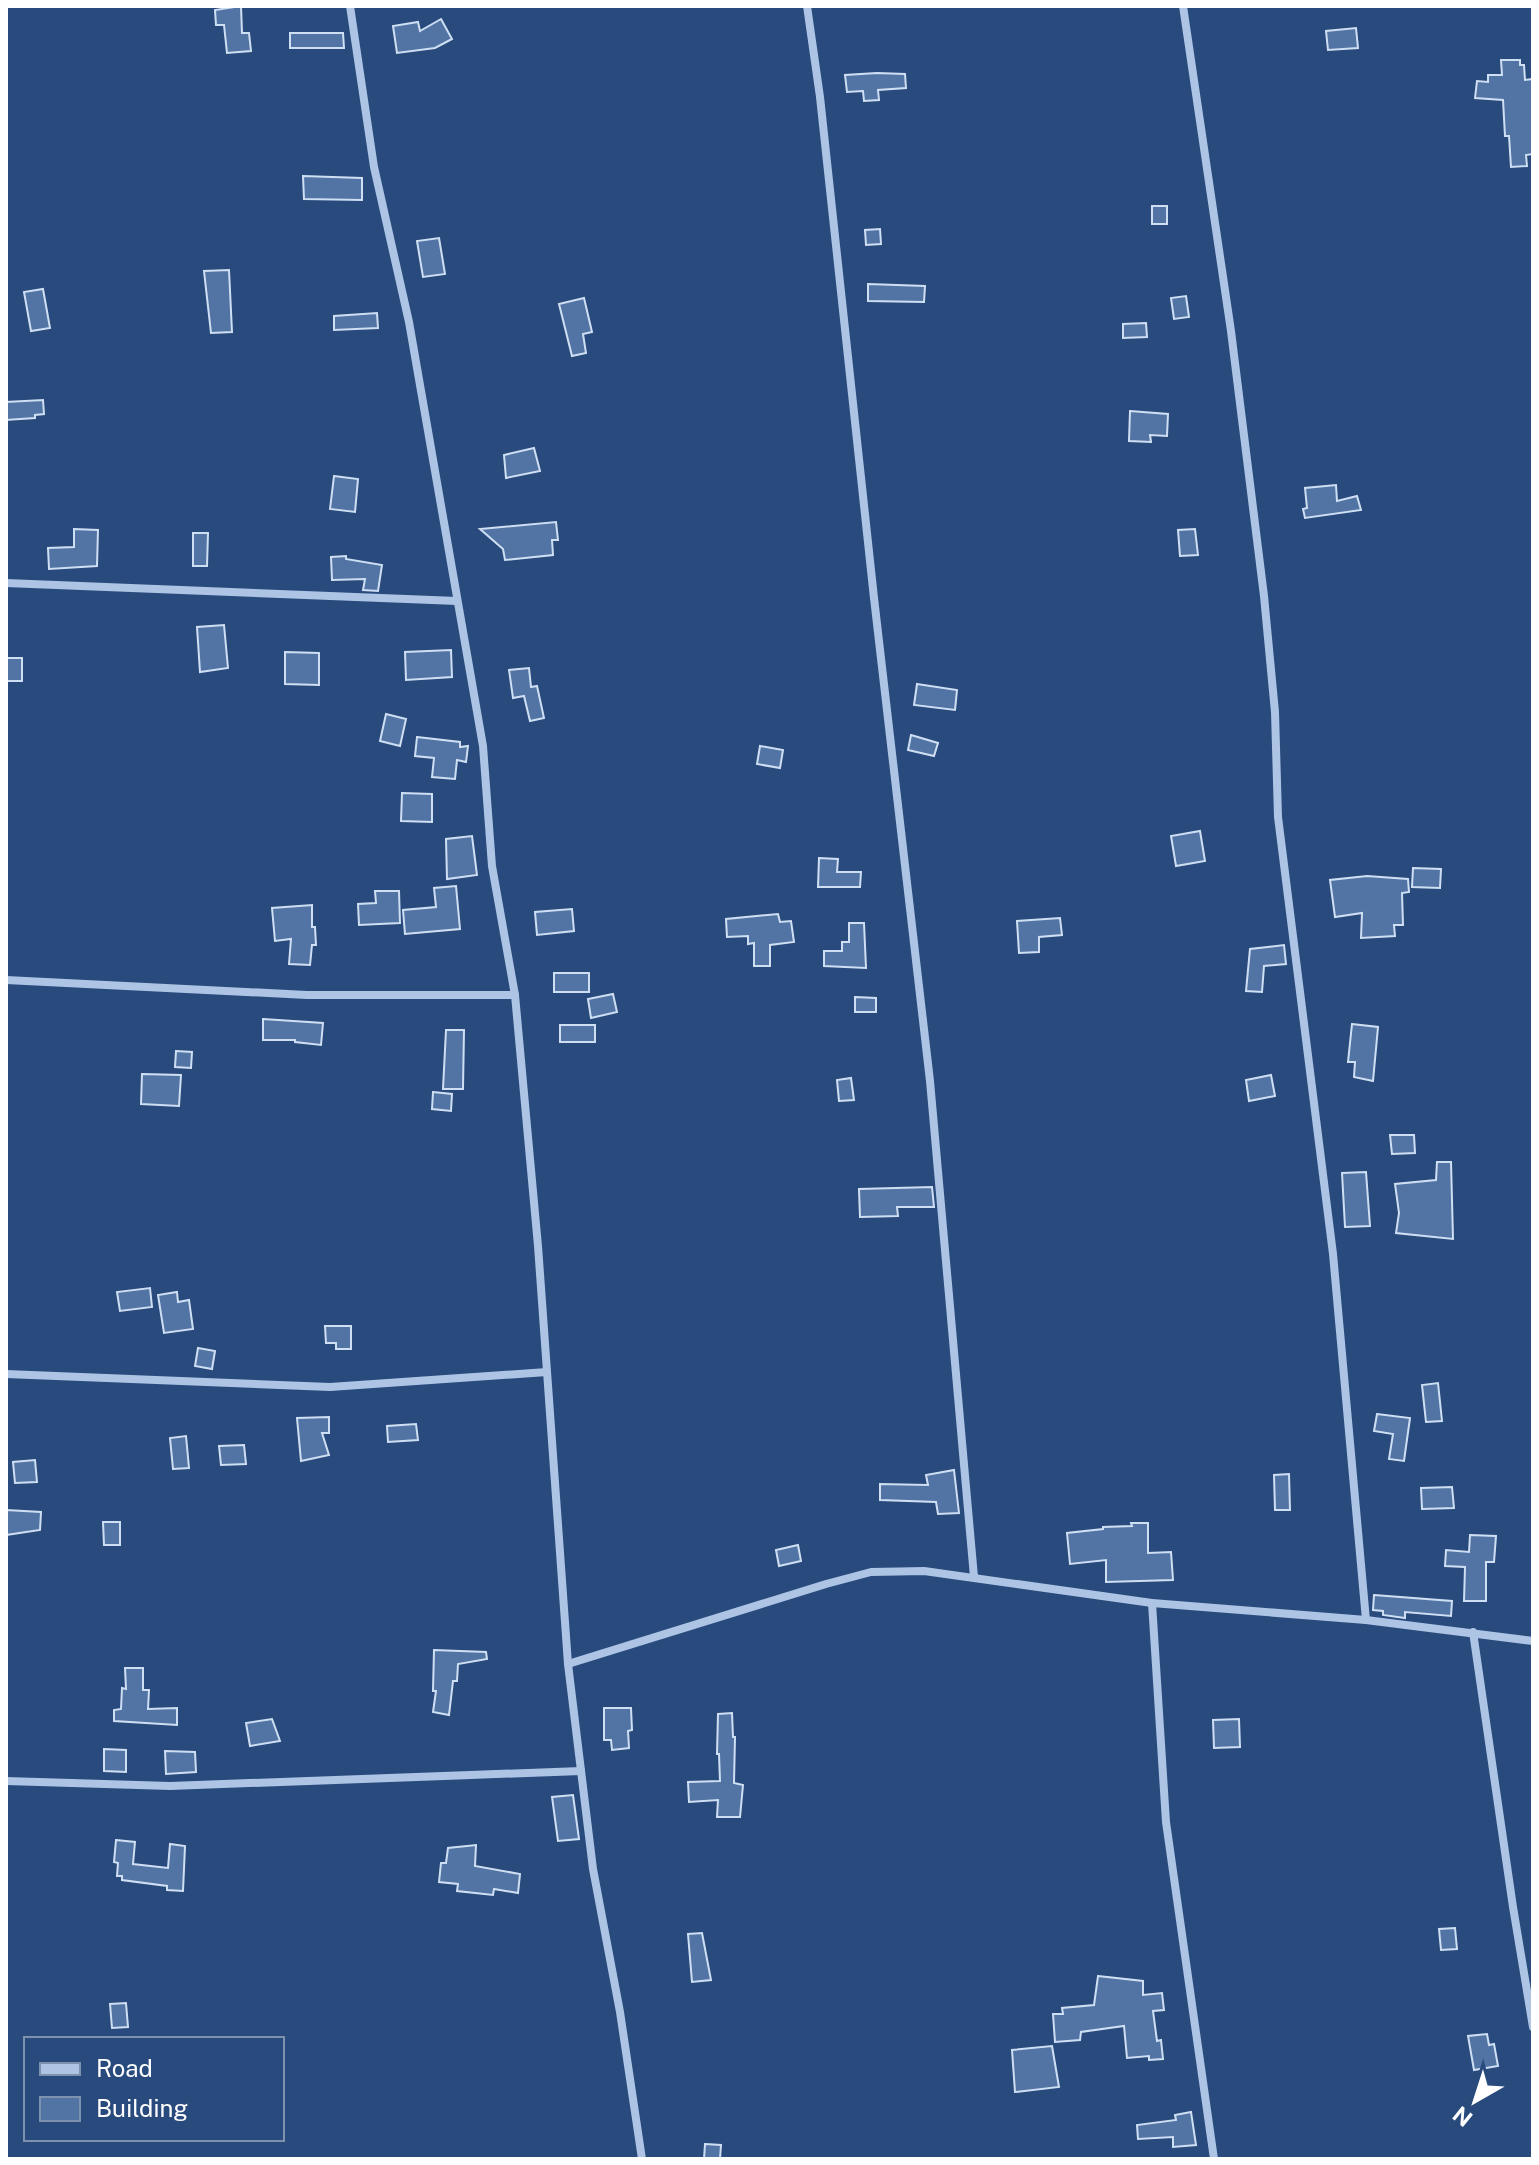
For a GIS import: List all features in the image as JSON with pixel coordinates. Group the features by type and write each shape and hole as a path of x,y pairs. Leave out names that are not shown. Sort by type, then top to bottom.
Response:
{"street":[{"path":"350,6 374,167 409,322 483,746 492,866 515,995 568,1664 593,1869 620,2012 642,2159"},
{"path":"807,6 820,97 930,1081 974,1577"},
{"path":"1183,6 1231,331 1264,596 1275,712 1278,817 1333,1254 1366,1620"},
{"path":"6,583 457,601"},
{"path":"6,980 307,995 515,995"},
{"path":"6,1374 330,1387 547,1372"},
{"path":"568,1664 871,1572 924,1571 1152,1603 1366,1620 1533,1641"},
{"path":"1152,1603 1166,1822 1214,2159"},
{"path":"1473,1632 1533,2027"},
{"path":"6,1781 170,1786 581,1771"}],"building":[{"path":"241,6 242,33 249,33 251,51 227,53 224,25 216,25 215,10"},
{"path":"441,19 452,39 435,48 397,53 393,26 418,22 420,31"},
{"path":"1356,28 1358,48 1328,50 1326,31"},
{"path":"290,33 343,33 344,48 290,48"},
{"path":"1501,60 1520,60 1520,65 1524,65 1525,80 1533,79 1533,154 1526,155 1527,166 1511,167 1503,100 1475,98 1477,81 1488,82 1488,75 1502,75"},
{"path":"905,74 906,88 878,90 879,100 864,101 863,91 847,92 845,75"},
{"path":"303,176 362,178 362,200 304,199"},
{"path":"1152,206 1167,206 1167,224 1152,224"},
{"path":"880,229 881,244 866,245 865,230"},
{"path":"439,238 445,274 423,277 417,241"},
{"path":"229,270 232,332 211,333 204,271"},
{"path":"868,284 925,286 924,302 868,301"},
{"path":"43,289 50,328 31,331 24,292"},
{"path":"1186,296 1189,317 1174,319 1171,298"},
{"path":"584,298 592,332 583,334 586,353 572,356 559,304"},
{"path":"377,313 378,328 334,330 334,316"},
{"path":"1146,323 1147,337 1123,338 1123,324"},
{"path":"43,400 44,414 35,415 35,418 6,420 6,402"},
{"path":"1130,411 1168,414 1167,436 1150,435 1151,442 1129,441"},
{"path":"534,448 540,471 506,478 504,455"},
{"path":"334,476 358,479 355,512 330,509"},
{"path":"1336,485 1337,501 1357,496 1361,510 1305,518 1305,488"},
{"path":"556,522 558,540 552,540 553,555 505,560 503,549 480,529"},
{"path":"74,529 98,530 97,566 49,569 48,548 74,547"},
{"path":"1195,529 1198,555 1180,556 1178,530"},
{"path":"193,533 208,533 207,566 193,566"},
{"path":"346,556 346,559 382,565 378,591 363,590 365,579 332,580 331,557"},
{"path":"224,625 228,668 200,672 197,627"},
{"path":"451,650 452,677 406,680 405,652"},
{"path":"285,652 319,653 319,685 285,684"},
{"path":"7,658 22,658 22,681 7,681"},
{"path":"529,668 531,687 537,686 544,718 530,721 524,696 513,698 509,670"},
{"path":"917,684 957,690 955,710 914,705"},
{"path":"386,714 406,719 400,746 380,741"},
{"path":"911,735 938,743 934,756 908,750"},
{"path":"417,737 460,742 460,747 468,746 466,762 457,760 455,779 432,777 434,758 415,756"},
{"path":"760,746 783,750 780,768 757,764"},
{"path":"402,793 432,794 432,822 401,821"},
{"path":"1200,831 1205,861 1176,866 1171,836"},
{"path":"472,836 477,875 447,879 446,839"},
{"path":"819,858 838,859 837,872 861,872 860,887 818,887"},
{"path":"1413,868 1441,869 1440,888 1412,887"},
{"path":"1367,876 1408,879 1409,892 1402,893 1403,925 1394,925 1395,936 1361,938 1362,913 1335,917 1330,880"},
{"path":"456,886 460,929 405,934 403,910 436,907 434,888"},
{"path":"375,891 399,891 400,923 359,925 358,904 376,903"},
{"path":"312,905 316,945 312,945 310,965 289,964 291,939 275,941 272,908"},
{"path":"572,909 574,931 537,935 535,912"},
{"path":"778,914 780,922 791,921 794,942 770,945 770,966 754,966 754,943 748,944 748,936 727,937 726,919"},
{"path":"1060,918 1062,935 1039,937 1039,952 1019,953 1017,921"},
{"path":"849,923 864,923 866,968 824,966 824,951 842,951 842,942 849,942"},
{"path":"1284,945 1286,964 1264,966 1262,992 1246,991 1250,949"},
{"path":"554,973 589,973 589,992 554,992"},
{"path":"613,994 617,1012 591,1018 588,999"},
{"path":"855,997 876,998 876,1012 855,1012"},
{"path":"263,1019 323,1023 321,1045 295,1040 263,1040"},
{"path":"1352,1024 1378,1027 1373,1081 1354,1077 1355,1062 1348,1062"},
{"path":"560,1025 595,1025 595,1042 560,1042"},
{"path":"446,1030 464,1030 463,1089 443,1089"},
{"path":"176,1051 192,1052 191,1068 175,1067"},
{"path":"142,1074 181,1075 179,1106 141,1104"},
{"path":"1271,1075 1275,1096 1249,1101 1246,1080"},
{"path":"851,1078 854,1100 839,1101 837,1080"},
{"path":"433,1092 452,1094 451,1111 432,1109"},
{"path":"1390,1135 1414,1135 1415,1153 1392,1154"},
{"path":"1437,1162 1451,1162 1453,1239 1396,1233 1399,1213 1395,1184 1436,1180"},
{"path":"1366,1172 1370,1226 1345,1227 1342,1173"},
{"path":"932,1187 934,1207 897,1207 898,1216 860,1217 859,1189"},
{"path":"150,1288 152,1307 120,1311 117,1292"},
{"path":"177,1292 178,1302 189,1300 193,1329 164,1333 158,1295"},
{"path":"325,1326 351,1326 351,1349 336,1349 336,1343 326,1343"},
{"path":"198,1348 215,1351 212,1369 195,1366"},
{"path":"1438,1383 1442,1421 1426,1422 1422,1385"},
{"path":"1377,1414 1410,1418 1404,1461 1389,1459 1393,1434 1374,1431"},
{"path":"329,1417 329,1433 322,1433 329,1455 301,1461 297,1418"},
{"path":"416,1424 418,1440 388,1442 387,1426"},
{"path":"186,1436 189,1468 173,1469 170,1438"},
{"path":"244,1445 246,1464 221,1465 219,1446"},
{"path":"35,1460 37,1482 15,1483 13,1462"},
{"path":"954,1470 959,1513 938,1514 936,1502 880,1500 880,1484 928,1485 926,1475"},
{"path":"1289,1474 1290,1510 1275,1510 1274,1475"},
{"path":"1452,1487 1454,1508 1422,1509 1421,1488"},
{"path":"6,1510 41,1512 40,1530 6,1535"},
{"path":"103,1522 120,1522 120,1545 104,1545"},
{"path":"1131,1523 1148,1523 1148,1553 1171,1552 1173,1580 1106,1582 1106,1560 1070,1564 1067,1533 1132,1526"},
{"path":"1470,1535 1496,1536 1494,1562 1486,1562 1486,1601 1464,1601 1465,1567 1445,1566 1446,1550 1469,1552"},
{"path":"798,1545 801,1561 779,1566 776,1550"},
{"path":"1374,1595 1452,1601 1451,1616 1405,1612 1405,1618 1383,1615 1383,1611 1373,1610"},
{"path":"434,1650 486,1652 487,1659 458,1664 449,1715 433,1712 436,1691 433,1691"},
{"path":"125,1668 143,1668 143,1690 149,1690 148,1709 177,1708 177,1725 114,1721 114,1710 121,1709 122,1688 126,1689"},
{"path":"604,1708 631,1708 629,1748 612,1750 611,1740 604,1740"},
{"path":"732,1713 734,1783 743,1785 740,1817 717,1817 718,1800 689,1802 688,1782 720,1781 718,1714"},
{"path":"272,1719 280,1741 250,1746 246,1723"},
{"path":"1239,1719 1240,1747 1214,1748 1213,1720"},
{"path":"104,1749 126,1750 126,1772 104,1771"},
{"path":"165,1751 195,1752 196,1772 166,1774"},
{"path":"573,1795 579,1839 558,1841 552,1797"},
{"path":"116,1840 135,1842 133,1864 168,1868 170,1844 185,1846 183,1891 122,1880 122,1876 117,1876 118,1863 114,1862"},
{"path":"476,1845 475,1866 520,1874 518,1893 494,1889 493,1895 457,1891 458,1884 439,1882 441,1863 446,1863 448,1848"},
{"path":"1455,1928 1457,1949 1441,1950 1439,1929"},
{"path":"702,1933 711,1980 692,1982 688,1934"},
{"path":"1098,1976 1143,1981 1143,1995 1162,1993 1164,2010 1153,2011 1163,2059 1149,2060 1149,2056 1127,2058 1124,2026 1081,2032 1080,2040 1055,2042 1053,2014 1063,2014 1062,2008 1094,2005"},
{"path":"126,2003 128,2027 112,2028 110,2004"},
{"path":"1487,2034 1489,2045 1494,2044 1498,2066 1474,2070 1468,2036"},
{"path":"1052,2046 1059,2087 1015,2092 1012,2050"},
{"path":"1191,2112 1196,2145 1173,2147 1173,2137 1138,2139 1137,2125 1176,2120 1175,2115"},
{"path":"705,2144 721,2145 720,2159 704,2159"}]}
